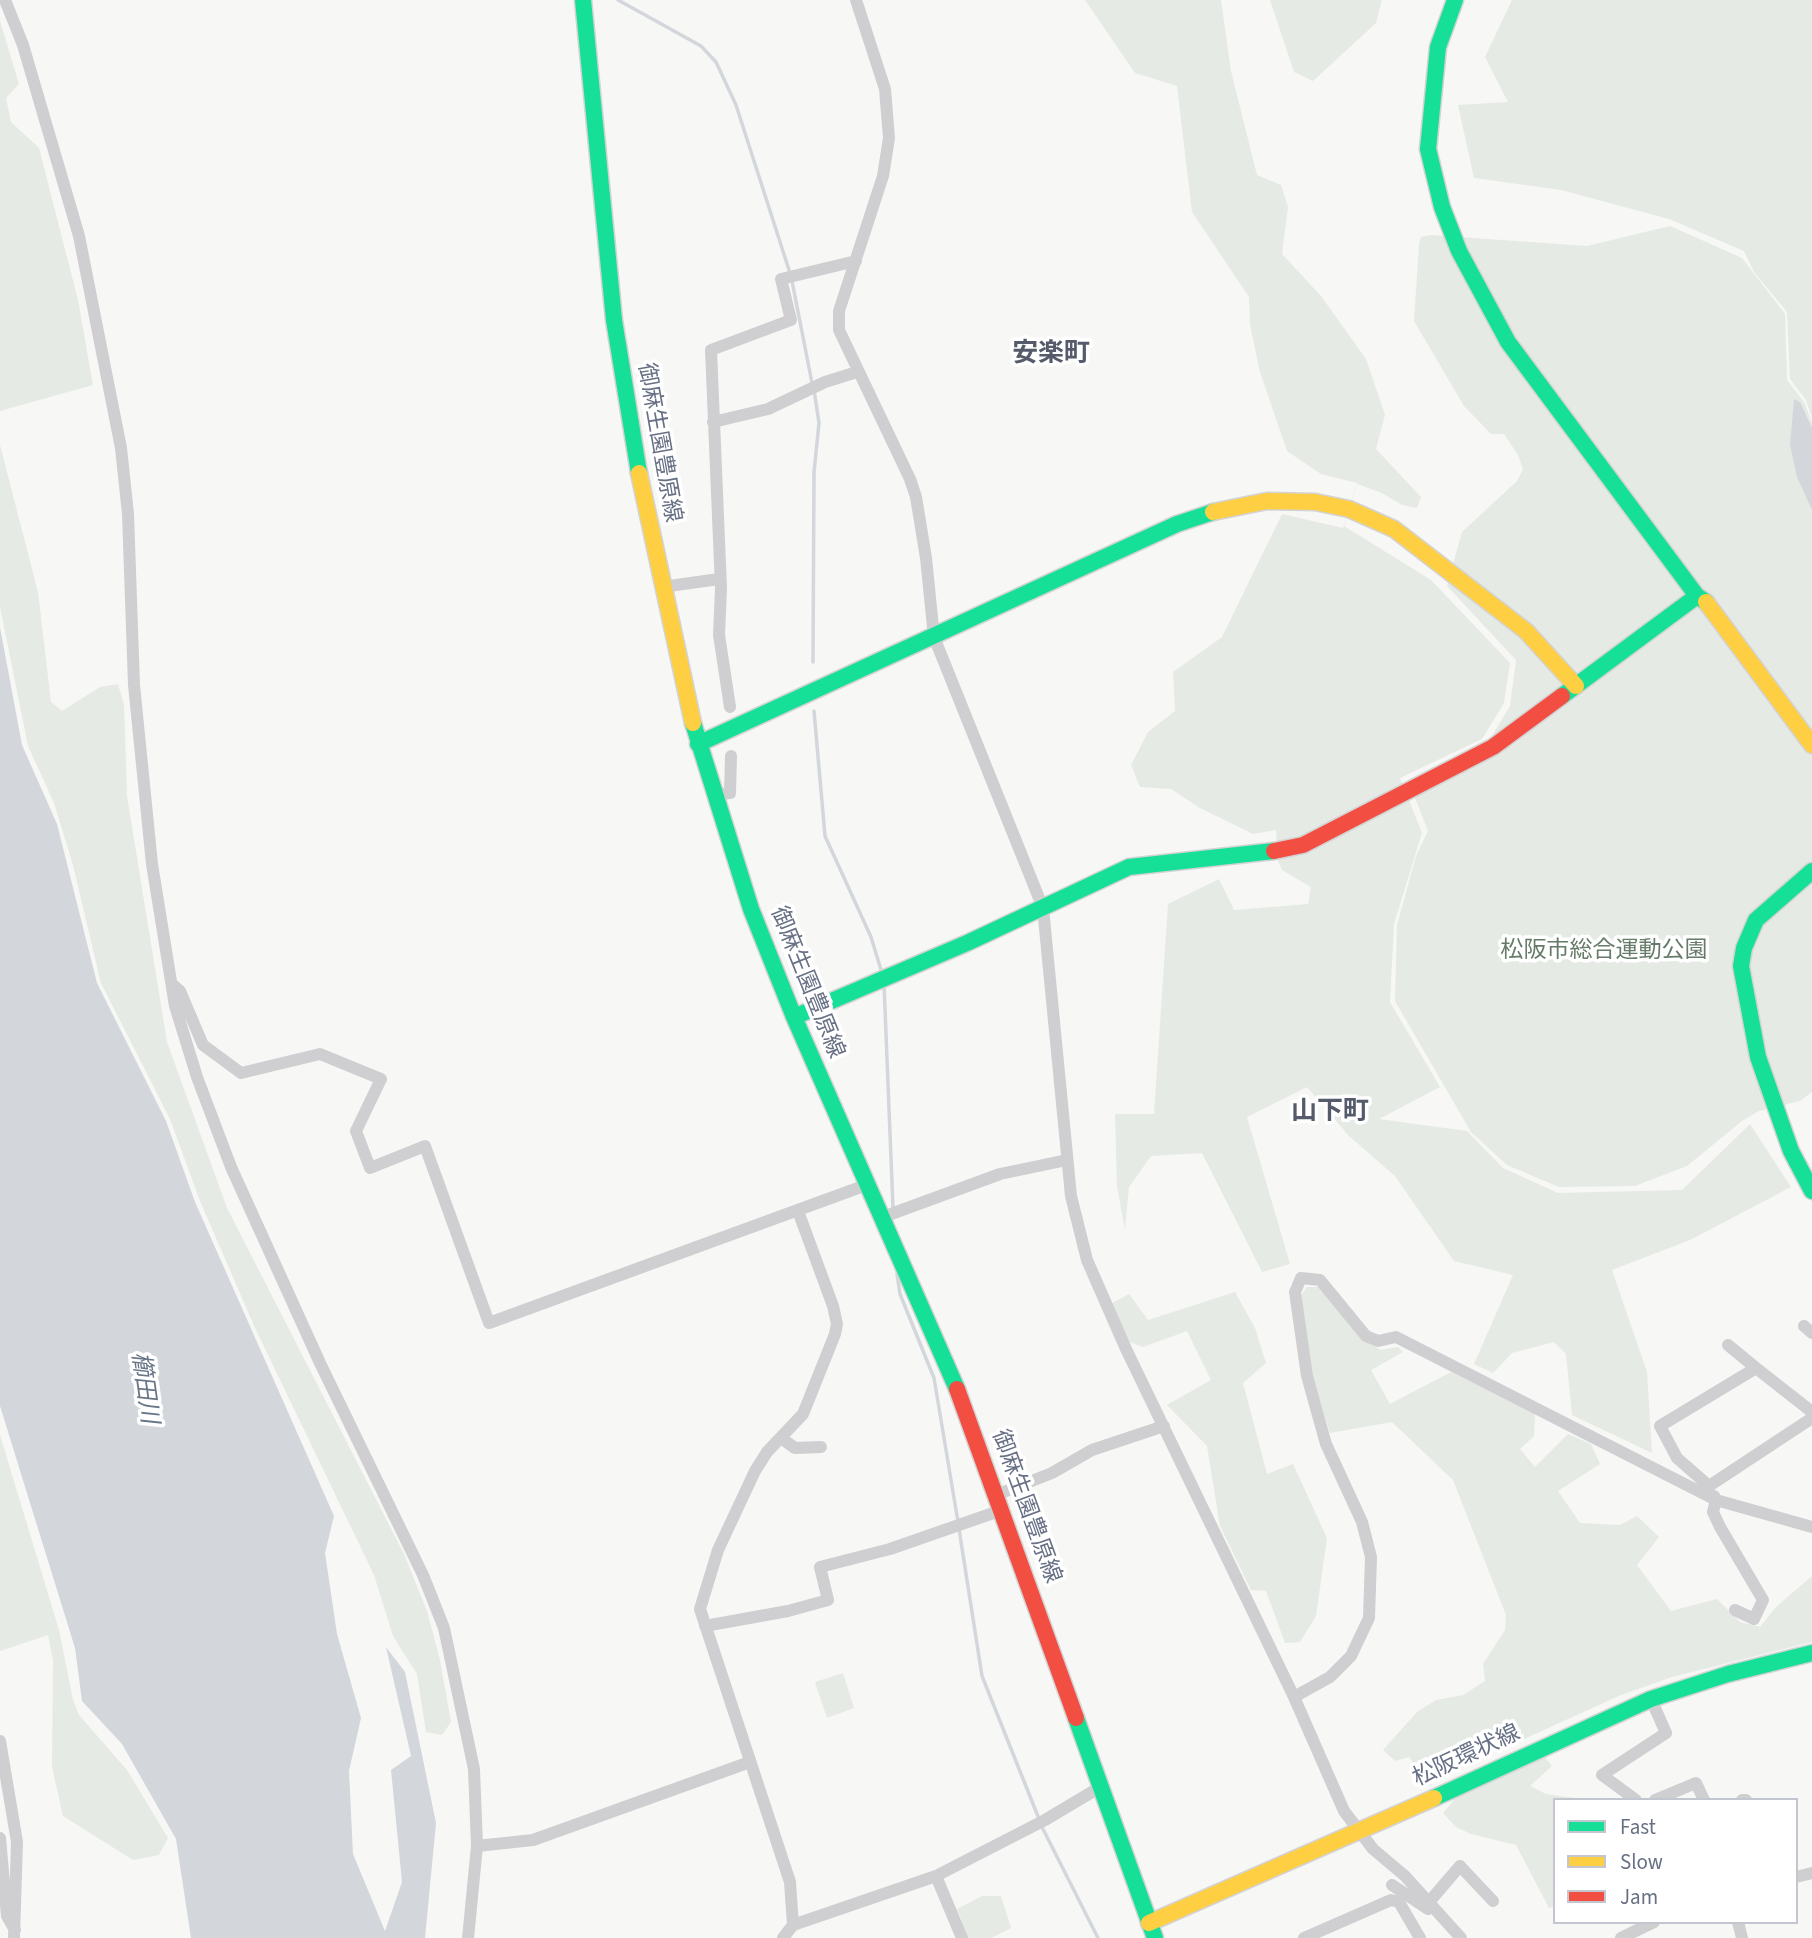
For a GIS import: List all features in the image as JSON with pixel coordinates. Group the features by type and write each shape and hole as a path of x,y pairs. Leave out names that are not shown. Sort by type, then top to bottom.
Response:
{"street":[{"path":"5,0 23,45 79,236 121,448 128,514 130,651 152,864 169,981 197,1077 231,1167 440,1616 469,1737 477,1846 468,1938"},
{"name":"御麻生園豊原線","path":"583,0 614,320 646,513 698,744 751,909 794,1017 953,1378 1152,1931"},
{"path":"856,0 885,89 889,138 883,176 838,322 857,372 898,451 916,497 934,636 1043,908 1071,1196 1087,1261 1294,1697 1344,1811 1360,1832 1461,1938"},
{"path":"1455,0 1438,47 1427,149 1442,207 1459,251 1508,342 1697,596 1712,607 1812,745"},
{"path":"730,707 719,635 711,350 791,320 782,279 856,261"},
{"path":"713,422 768,409 857,372"},
{"path":"698,744 1205,513 1267,501 1315,502 1374,518 1414,541 1526,631 1576,686"},
{"path":"662,587 719,579"},
{"path":"794,1017 1043,908 1129,867 1284,850 1303,845 1493,747 1697,596"},
{"path":"714,795 730,793 732,756"},
{"path":"1812,871 1756,920 1744,948 1741,966 1758,1057 1770,1096 1791,1151 1812,1191"},
{"path":"169,981 180,991 203,1045 241,1073 320,1054 381,1079 356,1131 370,1168 425,1146 489,1323 869,1184"},
{"path":"883,1217 1000,1174 1067,1160"},
{"path":"793,1925 790,1882 705,1626 701,1603 718,1550 755,1471 803,1414 837,1324 798,1211"},
{"path":"1294,1697 1330,1677 1352,1656 1368,1618 1371,1556 1362,1522 1326,1444 1307,1376 1295,1292 1301,1278 1320,1280 1366,1336 1378,1340 1395,1336 1716,1500 1812,1527"},
{"path":"1728,1345 1812,1412"},
{"path":"1735,1610 1754,1619 1763,1600 1720,1527 1713,1512 1716,1500 1709,1486 1677,1458 1660,1426 1756,1368"},
{"path":"1709,1486 1812,1418"},
{"path":"705,1626 788,1611 828,1600 820,1567 890,1549 965,1522 1093,1450 1164,1426"},
{"path":"781,1438 795,1448 821,1447"},
{"name":"松阪環状線","path":"1152,1931 1651,1699 1728,1674 1812,1653"},
{"path":"1633,1798 1602,1775 1665,1733 1651,1699"},
{"path":"0,1741 17,1842 15,1934"},
{"path":"477,1846 533,1840 751,1762"},
{"path":"1661,1798 1696,1783 1702,1798"},
{"path":"783,1938 793,1925 936,1876 1040,1823 1102,1786"},
{"path":"0,1838 7,1916 15,1934"},
{"path":"1411,1920 1430,1906 1460,1866 1493,1901"},
{"path":"936,1876 962,1938"},
{"path":"1392,1885 1430,1906"},
{"path":"1304,1938 1391,1900 1399,1902 1420,1938"},
{"path":"1621,1938 1650,1924"}],"green space":[{"path":"1085,0 1221,0 1231,71 1257,175 1281,185 1288,207 1282,254 1321,296 1366,359 1385,415 1376,449 1421,497 1417,508 1402,505 1382,493 1357,484 1344,526 1431,580 1510,663 1504,703 1482,739 1400,778 1422,833 1394,924 1390,1002 1440,1087 1379,1119 1467,1131 1503,1168 1558,1193 1682,1190 1750,1124 1791,1187 1690,1240 1612,1270 1647,1372 1652,1453 1572,1415 1566,1354 1554,1342 1512,1353 1493,1373 1474,1364 1513,1275 1454,1261 1395,1176 1349,1136 1307,1087 1247,1117 1290,1264 1262,1272 1202,1153 1151,1156 1129,1187 1125,1229 1117,1187 1115,1114 1154,1114 1168,904 1219,879 1234,910 1308,904 1311,887 1282,870 1278,861 1276,830 1253,834 1200,808 1171,789 1140,787 1131,765 1148,732 1175,711 1173,672 1222,637 1282,514 1343,528 1357,483 1321,474 1287,451 1260,372 1250,325 1249,297 1192,212 1177,86 1135,73"},
{"path":"1270,0 1382,0 1376,23 1313,81 1294,72"},
{"path":"1512,0 1812,0 1812,418 1806,400 1790,379 1787,312 1754,272 1744,251 1669,219 1561,190 1474,178 1458,105 1508,102 1485,57"},
{"path":"0,21 19,84 6,98 11,122 39,148 78,300 93,385 0,411"},
{"name":"松阪市総合運動公園","path":"1670,226 1742,258 1785,314 1787,380 1804,402 1812,422 1812,1092 1800,1101 1759,1111 1742,1121 1687,1166 1635,1186 1559,1187 1507,1165 1471,1132 1395,1001 1397,925 1416,856 1428,831 1408,780 1490,739 1510,706 1516,660 1447,586 1462,532 1517,481 1523,469 1518,455 1504,434 1491,434 1464,406 1414,321 1419,244 1421,237 1430,235 1587,246"},
{"path":"0,445 38,592 51,702 62,711 100,687 118,684 124,705 127,796 167,1042 227,1208 404,1554 427,1611 440,1660 451,1722 442,1735 426,1732 417,1674 393,1636 374,1575 255,1328 200,1201 170,1119 101,983 73,865 54,803 28,746 0,607"},
{"path":"1307,1287 1319,1287 1364,1341 1381,1350 1398,1347 1403,1352 1371,1370 1390,1404 1451,1372 1535,1414 1534,1436 1520,1449 1535,1467 1568,1434 1591,1444 1600,1464 1558,1491 1580,1523 1620,1525 1637,1516 1659,1537 1637,1565 1671,1611 1717,1599 1740,1622 1760,1627 1776,1607 1812,1576 1812,1642 1672,1677 1621,1695 1524,1739 1424,1777 1409,1757 1395,1761 1383,1750 1417,1712 1436,1700 1463,1695 1485,1681 1483,1664 1505,1630 1506,1615 1453,1480 1392,1422 1330,1433 1312,1376 1300,1297"},
{"path":"1235,1292 1255,1328 1266,1363 1243,1383 1267,1474 1293,1464 1327,1538 1316,1616 1300,1642 1285,1643 1266,1591 1251,1590 1220,1526 1207,1446 1167,1405 1211,1380 1187,1331 1143,1347 1130,1342 1107,1306 1129,1294 1148,1320"},
{"path":"0,1435 59,1630 73,1700 79,1715 127,1770 168,1838 159,1855 133,1860 63,1816 52,1767 53,1660 48,1635 0,1651"},
{"path":"843,1673 854,1708 827,1718 815,1682"},
{"path":"1542,1753 1552,1766 1530,1786 1546,1794 1574,1798 1553,1798 1553,1907 1549,1908 1516,1845 1471,1834 1456,1827 1443,1813 1458,1795"},
{"path":"982,1896 1001,1896 1011,1928 991,1938 968,1938 957,1909"}],"water":[{"path":"1794,399 1800,402 1812,428 1812,510 1797,477 1790,445"},
{"name":"櫛田川","path":"0,627 22,745 57,824 97,983 166,1121 195,1202 334,1516 325,1553 337,1634 361,1718 349,1771 353,1854 385,1931 402,1882 391,1770 411,1756 386,1647 405,1672 436,1823 425,1938 191,1938 176,1839 122,1744 82,1701 75,1648 0,1406"}],"waterway":[{"path":"618,0 701,46 716,62 736,105 790,273"},
{"path":"792,281 812,383"},
{"path":"813,662 814,472 819,423 814,390"},
{"path":"814,711 825,836 871,937 882,973"},
{"path":"884,984 893,1208"},
{"path":"897,1274 900,1294 934,1378 958,1522"},
{"path":"959,1529 982,1676 1043,1829 1098,1938"}],"traffic: fast":[{"path":"583,0 614,320 639,473"},
{"path":"1455,0 1438,47 1428,149 1442,207 1459,251 1508,342 1697,596 1706,602"},
{"path":"698,744 1177,524 1213,512"},
{"path":"1562,696 1697,596"},
{"path":"693,723 751,909 794,1017 957,1389"},
{"path":"794,1017 967,943 1129,867 1274,851"},
{"path":"1812,871 1756,920 1744,948 1741,966 1758,1057 1791,1151 1812,1191"},
{"path":"1434,1798 1651,1699 1728,1674 1812,1653"},
{"path":"1076,1718 1155,1938"}],"traffic: slow":[{"path":"639,473 693,723"},
{"path":"1213,512 1267,501 1315,502 1349,509 1394,529 1526,631 1576,686"},
{"path":"1706,602 1812,745"},
{"path":"1149,1923 1434,1798"}],"traffic: jam":[{"path":"1274,851 1303,845 1493,747 1562,696"},
{"path":"957,1389 1076,1718"}],"district":[{"name":"安楽町","path":"1051,355"},
{"name":"山下町","path":"1330,1113"}]}
